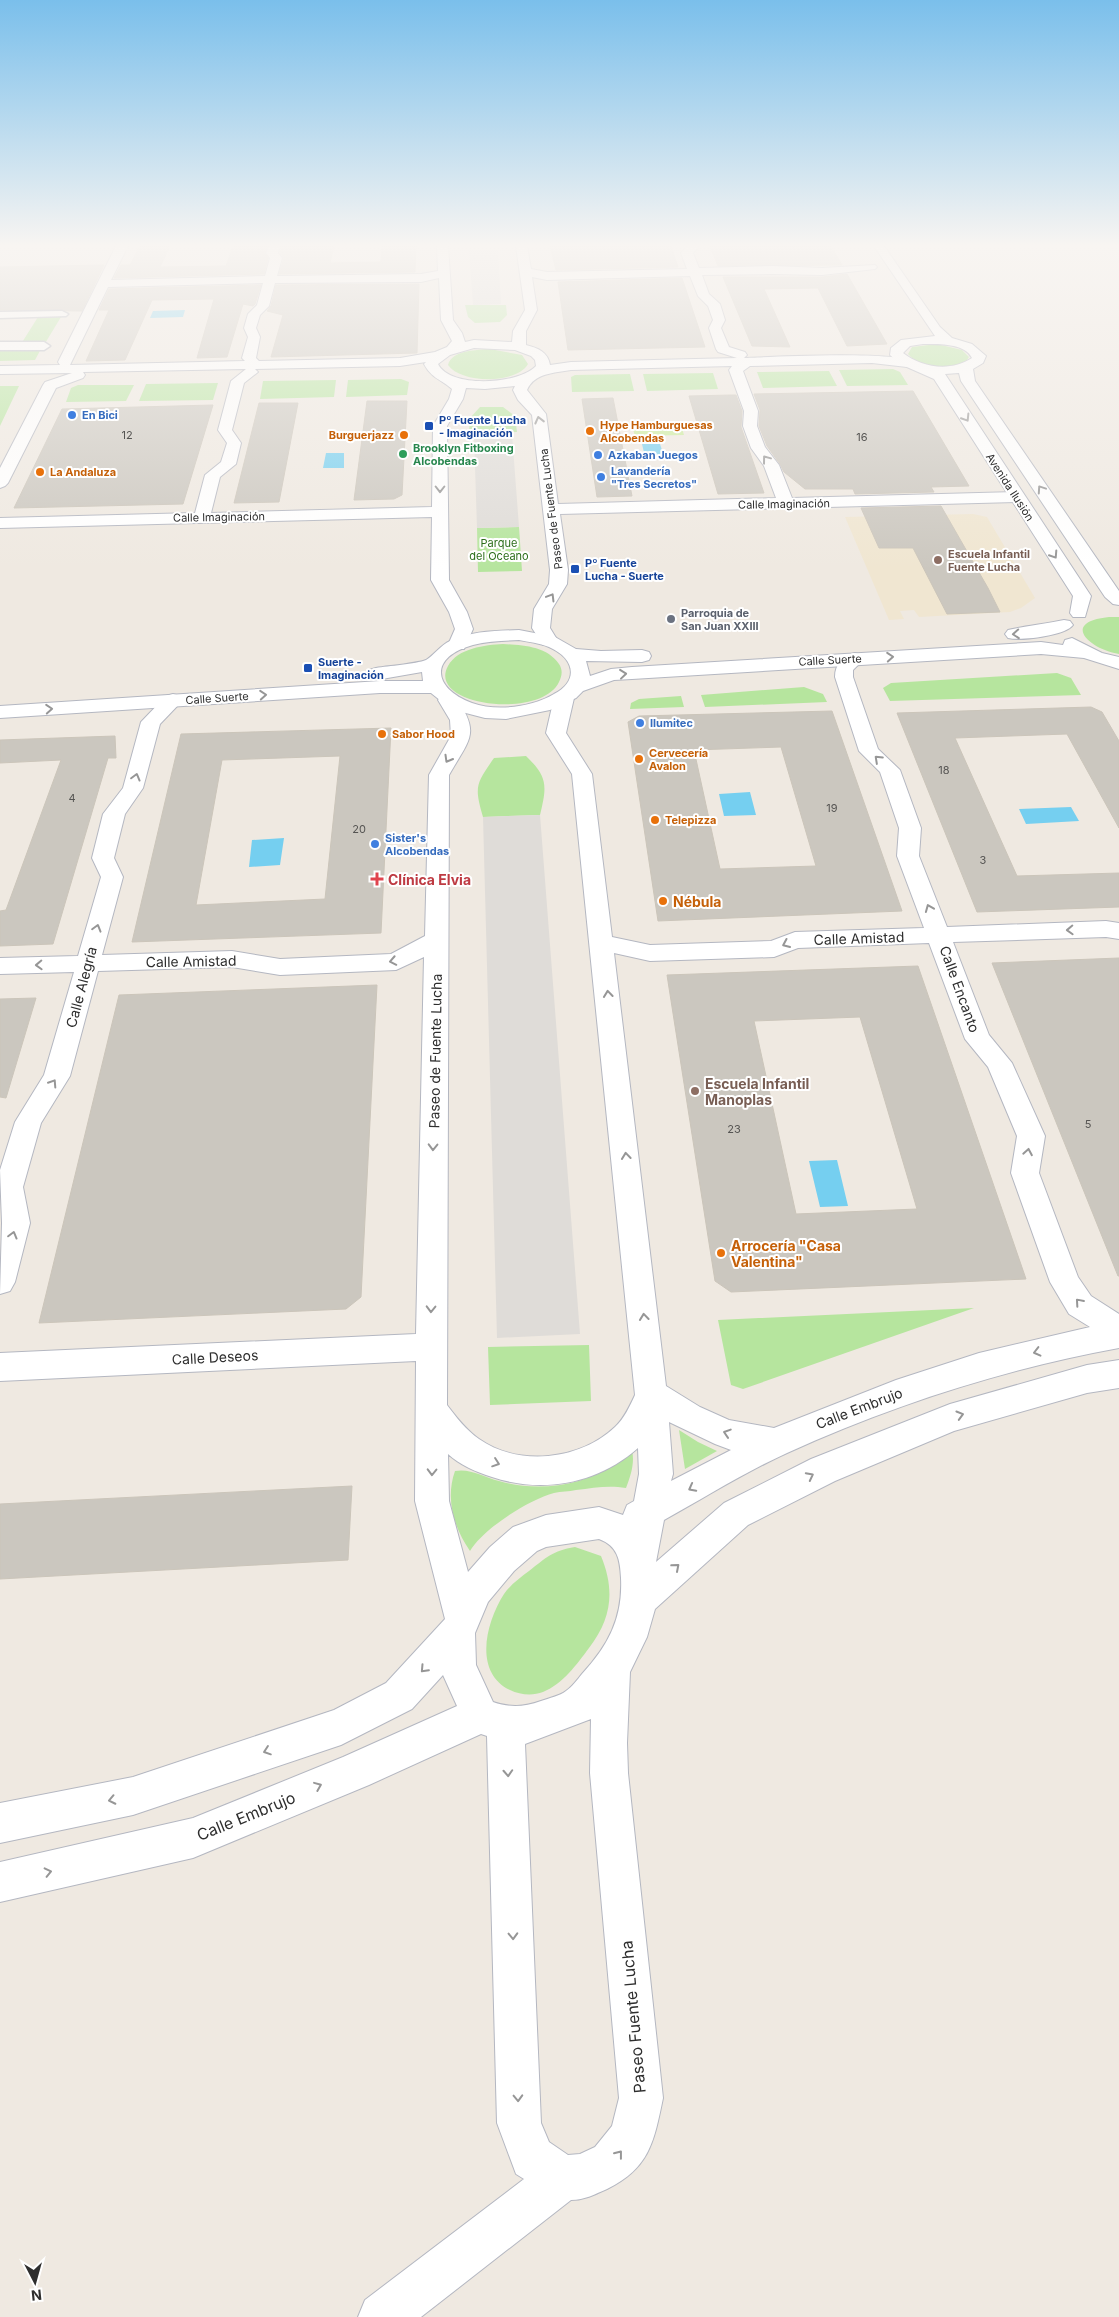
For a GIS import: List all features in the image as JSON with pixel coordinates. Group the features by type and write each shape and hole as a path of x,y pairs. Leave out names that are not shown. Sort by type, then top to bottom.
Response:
{"street":[{"path":"0,370 33,373 65,362 69,354"},
{"path":"250,354 249,358 253,368"},
{"path":"0,377 33,373 253,368 400,362 441,354"},
{"path":"537,354 542,360 543,366 539,371"},
{"path":"538,354 570,359 872,359 947,370 974,364 978,360 979,356 977,354"},
{"path":"733,354 743,359"},
{"path":"450,380 489,385 525,379 539,371 572,366 831,354"},
{"path":"897,354 907,363"},
{"path":"435,372 432,364 437,356"},
{"path":"743,359 736,370 751,411 750,426 758,448 771,465 786,504"},
{"path":"65,362 79,372"},
{"name":"Avenida Ilusión","path":"966,367 968,381 1114,597 1119,600"},
{"path":"202,518 213,475 228,464 234,443 225,430 238,381 253,368 398,369 435,372 450,380 458,388 459,394 458,398 442,416 440,426 439,512 440,580 458,612 464,629 457,644"},
{"name":"Avenida Ilusión","path":"925,368 939,376 1082,596 1079,612"},
{"path":"0,483 50,385 79,372"},
{"path":"33,373 50,385"},
{"name":"Paseo de Fuente Lucha","path":"525,379 520,390 523,397 539,414 553,510 559,570 558,584 544,609 541,628 549,641"},
{"name":"Calle Imaginación","path":"553,510 1016,497"},
{"name":"Calle Imaginación","path":"0,523 439,512"},
{"path":"1086,654 1072,644 1065,635 1064,625 1069,618 1079,612 1092,609 1119,609"},
{"name":"Calle Suerte","path":"572,654 627,657 780,648 1030,633 1064,625"},
{"path":"441,694 430,676 434,664 443,653 457,644 486,636 511,635 549,641 572,654 581,668 581,678 570,693 556,733 582,774 651,1394 656,1474 638,1564"},
{"name":"Calle Suerte","path":"0,712 380,687 441,694 474,710 506,713 538,709 611,675 632,673 1041,648 1086,654 1118,664"},
{"name":"Calle Encanto","path":"856,659 844,668 844,677 869,751 890,770 910,828 908,856 940,935 978,1039 1000,1063 1031,1136 1025,1172 1066,1282 1080,1305 1119,1330"},
{"name":"Calle Suerte","path":"0,696 381,674 434,664"},
{"name":"Paseo de Fuente Lucha","path":"441,694 460,720 461,736 438,775 431,1347 433,1411 432,1501 460,1626"},
{"name":"Calle Alegría","path":"0,1282 16,1223 9,1187 28,1122 57,1076 112,877 104,858 114,814 133,788 151,722 173,700"},
{"name":"Calle Amistad","path":"602,943 650,953 774,950 795,940 1106,929 1119,931"},
{"name":"Calle Amistad","path":"0,966 232,959 280,967 396,962 436,940"},
{"name":"Calle Embrujo","path":"618,1529 650,1509 774,1443 896,1394 979,1367 1069,1344 1119,1335"},
{"name":"Calle Deseos","path":"0,1366 431,1347"},
{"path":"640,1599 736,1514 823,1470 950,1418 1087,1379 1119,1374"},
{"path":"433,1411 448,1432 468,1450 484,1459 521,1471 550,1472 578,1466 604,1454 626,1438 642,1417 651,1394"},
{"path":"651,1394 689,1417 726,1434 774,1443"},
{"path":"0,1823 133,1796 341,1726 399,1696 460,1626 475,1590 502,1559 525,1539 546,1531 599,1523 618,1529 631,1541 638,1564 640,1599 629,1637 612,1669 579,1705 526,1725 493,1720"},
{"path":"382,2317 563,2178 532,2158 518,2123 510,1826 493,1720 458,1666 460,1626"},
{"name":"Paseo Fuente Lucha","path":"563,2178 582,2177 611,2163 632,2136 641,2098 610,1773 608,1743 612,1669"},
{"name":"Calle Embrujo","path":"0,1882 193,1838 355,1771 493,1720"}],"shaded area":[{"path":"512,434 519,527 477,528 474,435"},
{"name":"Escuela Infantil Fuente Lucha","path":"973,514 987,517 1035,598 1021,608 1010,612 919,617 914,610 900,611 904,619 889,620 845,517"},
{"path":"540,815 580,1334 497,1338 483,817"}],"green space":[{"path":"0,354 38,354 35,360 0,361"},
{"path":"460,354 517,354 522,355 528,364 522,371 513,375 489,379 476,378 464,376 448,365 454,356"},
{"path":"908,354 966,354 969,357 961,363 945,366 928,365 913,359"},
{"path":"893,369 900,372 908,385 847,386 839,370"},
{"path":"829,371 837,386 763,388 757,372"},
{"path":"713,373 718,389 647,391 643,374"},
{"path":"630,374 634,391 572,392 571,377 575,375"},
{"path":"401,379 409,382 407,395 346,397 348,380"},
{"path":"336,380 334,397 260,399 263,381"},
{"path":"218,383 213,400 139,401 146,384"},
{"path":"78,385 134,385 126,401 66,402 71,388"},
{"path":"0,386 19,386 0,426"},
{"path":"480,407 503,407 515,416 517,432 469,433 470,418"},
{"path":"681,425 684,435 635,436 632,426"},
{"name":"Parque del Oceano","path":"519,527 522,571 478,572 477,528"},
{"path":"1109,617 1119,617 1119,654 1098,647 1084,636 1083,630 1086,624"},
{"path":"503,644 534,648 548,653 561,668 562,673 559,682 548,694 531,701 510,704 488,703 469,699 454,691 446,680 448,666 452,660 465,651 488,645"},
{"path":"1057,673 1071,678 1081,695 890,701 883,688 891,683"},
{"path":"804,687 823,694 827,702 705,707 701,695"},
{"path":"681,696 684,707 630,709 631,703 639,699"},
{"path":"526,756 538,770 544,782 544,796 540,815 483,817 478,798 478,786 483,774 494,758"},
{"path":"974,1308 743,1389 731,1385 718,1320"},
{"path":"589,1345 591,1401 490,1405 488,1347"},
{"path":"679,1430 698,1442 717,1451 685,1469"},
{"path":"630,1443 633,1465 626,1488 595,1488 557,1492 532,1502 507,1516 476,1542 470,1551 464,1542 456,1523 451,1503 452,1482 455,1471 472,1472 513,1484 543,1487 558,1485 588,1478 601,1472 616,1462"},
{"path":"575,1547 601,1556 608,1580 609,1592 609,1604 603,1626 580,1661 557,1684 535,1694 514,1692 498,1682 491,1671 487,1659 486,1646 492,1618 509,1587 550,1555"}],"water":[{"path":"642,444 660,444 664,456 645,457"},
{"path":"326,453 344,453 344,468 323,468"},
{"path":"750,792 756,815 724,816 719,794"},
{"path":"1071,807 1079,821 1026,824 1019,809"},
{"path":"284,838 280,865 249,867 252,840"},
{"path":"837,1160 848,1206 820,1207 809,1161"}],"building":[{"path":"89,354 128,354 125,360 86,361"},
{"path":"198,354 228,354 227,357 197,358"},
{"path":"272,354 376,354 271,357"},
{"path":"913,391 969,486 931,487 934,492 855,494 853,489 805,489 784,472 767,446 759,426 760,410 754,394"},
{"path":"736,395 742,411 741,427 764,493 718,494 689,396"},
{"path":"613,398 632,496 597,497 582,399"},
{"path":"367,401 407,401 402,495 394,499 354,500"},
{"path":"259,403 298,403 279,502 234,503"},
{"path":"213,405 183,504 14,508 62,409"},
{"path":"941,506 1000,612 947,614 913,548 879,548 861,508"},
{"path":"1091,707 1102,712 1119,741 1119,828 1067,734 955,738 1017,876 1119,873 1119,907 977,912 897,713"},
{"path":"832,711 902,911 658,921 628,722 639,716","holes":["781,747 816,866 720,869 694,750"]},
{"path":"391,728 381,933 132,942 181,734","holes":["340,756 325,899 196,905 222,760"]},
{"path":"115,736 116,758 108,758 53,944 0,946 0,911 6,910 61,760 0,763 0,740"},
{"path":"1119,958 1119,1276 1118,1276 992,963"},
{"path":"918,966 1026,1279 731,1292 715,1281 667,975","holes":["860,1017 917,1209 796,1214 754,1021"]},
{"path":"377,985 361,1297 346,1309 39,1323 119,995"},
{"path":"36,998 6,1098 0,1097 0,999"},
{"path":"352,1486 348,1560 0,1579 0,1504"}],"place":[{"name":"En Bici","path":"72,415"},
{"name":"Pº Fuente Lucha - Imaginación","path":"429,426"},
{"name":"Hype Hamburguesas Alcobendas","path":"590,431"},
{"name":"Burguerjazz","path":"404,435"},
{"name":"Brooklyn Fitboxing Alcobendas","path":"403,454"},
{"name":"Azkaban Juegos","path":"598,455"},
{"name":"La Andaluza","path":"40,472"},
{"name":"Lavandería \"Tres Secretos\"","path":"601,477"},
{"name":"Escuela Infantil Fuente Lucha","path":"938,560"},
{"name":"Pº Fuente Lucha - Suerte","path":"575,569"},
{"name":"Parroquia de San Juan XXIII","path":"671,619"},
{"name":"Suerte - Imaginación","path":"308,668"},
{"name":"Ilumitec","path":"640,723"},
{"name":"Sabor Hood","path":"382,734"},
{"name":"Cervecería Avalon","path":"639,759"},
{"name":"Telepizza","path":"655,820"},
{"name":"Sister's Alcobendas","path":"375,844"},
{"name":"Clínica Elvia","path":"377,879"},
{"name":"Nébula","path":"663,901"},
{"name":"Escuela Infantil Manoplas","path":"695,1091"},
{"name":"Arrocería \"Casa Valentina\"","path":"721,1253"}]}
